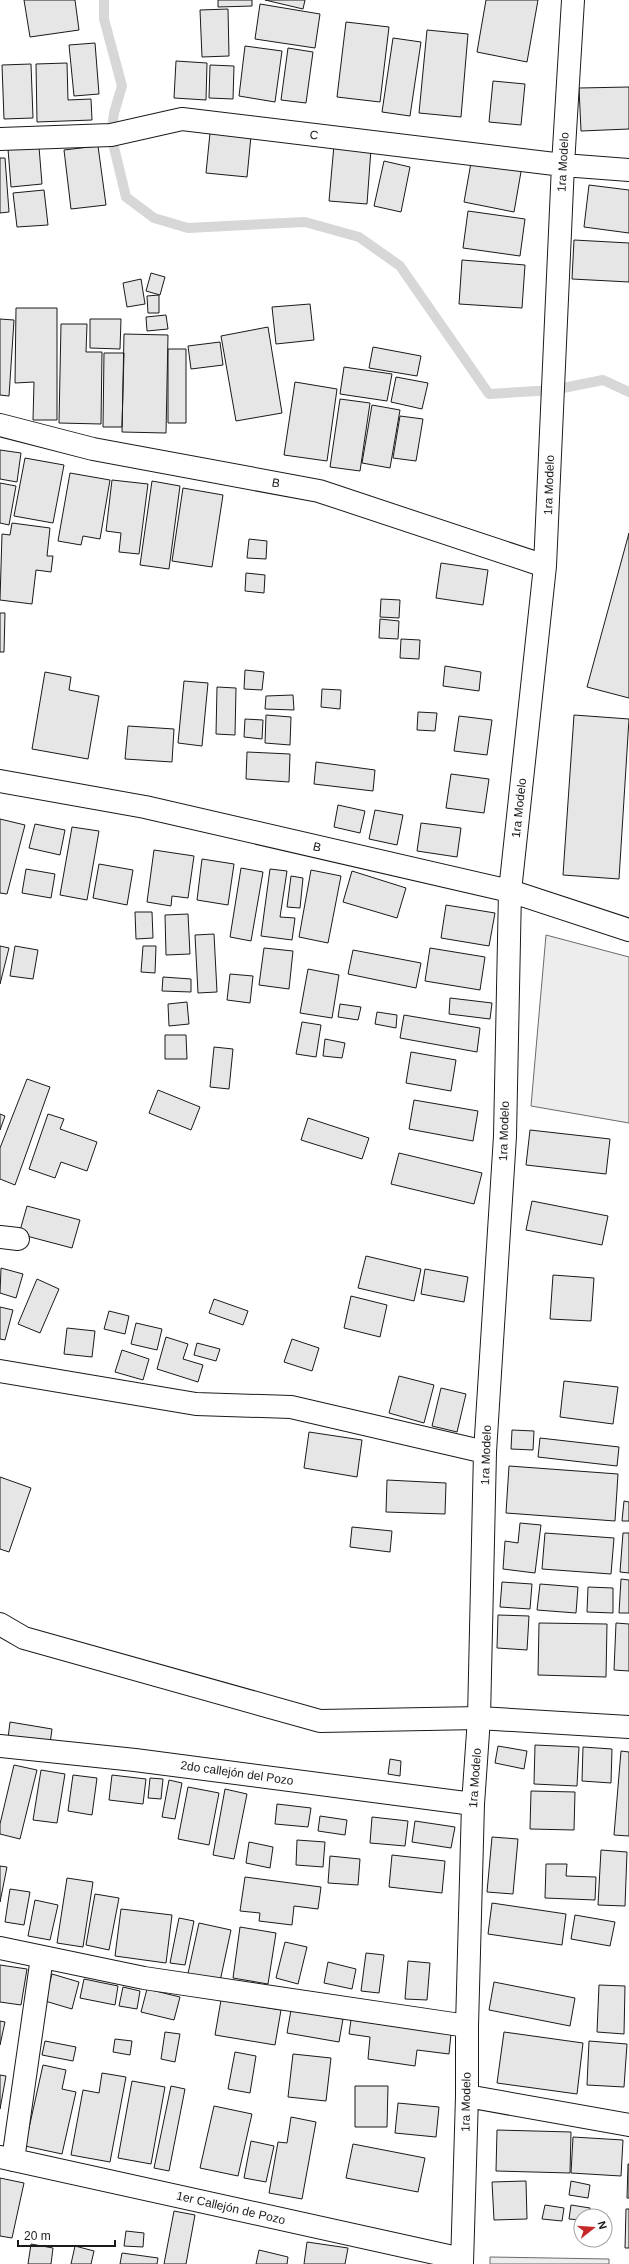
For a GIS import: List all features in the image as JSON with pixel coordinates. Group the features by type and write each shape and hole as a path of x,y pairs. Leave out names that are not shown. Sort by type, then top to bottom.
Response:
{"street":[{"name":"1ra Modelo","path":"462,2262 473,1804 479,1718 485,1452 505,1136 510,892 545,566 563,165 573,0"},
{"name":"C","path":"0,139 111,135 182,119 563,165 629,170"},
{"name":"B","path":"0,425 93,449 319,491 545,566"},
{"name":"B","path":"0,781 145,807 510,892 629,930"},
{"path":"0,1372 196,1404 291,1407 485,1452"},
{"path":"0,1624 24,1638 320,1721 479,1718 629,1726"},
{"name":"2do callejón del Pozo","path":"0,1746 135,1760 473,1804"},
{"path":"0,1948 144,1978 467,2026"},
{"path":"7,2159 42,1957"},
{"path":"467,2096 629,2125"},
{"name":"1er Callejón de Pozo","path":"7,2159 462,2262"}],"shaded area":[{"path":"546,935 629,957 629,1123 531,1106"},
{"path":"490,2257 609,2259 609,2264 490,2264"}],"building":[{"path":"24,0 75,0 79,30 30,37"},
{"path":"218,0 252,0 252,6 218,7"},
{"path":"265,0 305,0 303,9"},
{"path":"486,0 538,0 527,62 477,52"},
{"path":"260,4 320,14 315,48 255,39"},
{"path":"228,9 229,56 202,57 200,10"},
{"path":"346,22 389,27 380,102 337,97"},
{"path":"427,30 468,34 461,117 419,113"},
{"path":"393,38 421,42 410,116 382,112"},
{"path":"95,43 99,94 74,96 69,45"},
{"path":"245,46 282,51 275,102 239,96"},
{"path":"288,48 313,52 306,103 281,100"},
{"path":"176,61 207,63 206,100 174,98"},
{"path":"67,63 68,100 91,99 92,120 37,122 36,64"},
{"path":"31,64 33,118 4,119 2,65"},
{"path":"210,65 234,66 233,99 209,98"},
{"path":"493,81 525,84 521,125 489,122"},
{"path":"629,87 629,129 581,131 579,88"},
{"path":"210,133 251,136 247,177 206,173"},
{"path":"334,145 371,149 367,204 329,201"},
{"path":"98,146 106,205 71,209 64,150"},
{"path":"39,147 42,184 11,187 8,149"},
{"path":"472,157 522,166 514,212 464,202"},
{"path":"0,158 5,158 9,212 0,213"},
{"path":"384,161 410,167 401,212 374,206"},
{"path":"589,185 629,190 629,233 584,227"},
{"path":"44,190 48,225 17,227 13,193"},
{"path":"468,211 525,219 520,256 463,248"},
{"path":"574,240 629,243 629,282 572,279"},
{"path":"462,260 525,265 522,308 459,304"},
{"path":"151,273 165,277 160,295 146,291"},
{"path":"141,279 145,304 127,307 123,283"},
{"path":"159,295 159,313 148,313 147,296"},
{"path":"310,304 314,340 276,344 272,307"},
{"path":"16,308 57,308 57,420 33,420 34,382 15,383"},
{"path":"166,315 168,329 147,331 146,317"},
{"path":"0,319 14,320 9,396 0,395"},
{"path":"90,319 121,319 120,349 90,348"},
{"path":"61,324 87,324 86,352 102,352 101,424 59,423"},
{"path":"268,327 282,413 236,421 221,336"},
{"path":"124,334 168,335 166,433 122,432"},
{"path":"220,342 223,365 191,369 188,346"},
{"path":"373,347 421,356 417,376 369,368"},
{"path":"168,349 186,349 186,423 168,423"},
{"path":"104,353 124,353 122,427 103,427"},
{"path":"344,367 392,374 387,401 340,394"},
{"path":"396,377 428,383 422,409 391,402"},
{"path":"295,382 337,389 327,461 284,455"},
{"path":"340,399 370,403 360,471 330,467"},
{"path":"372,405 400,410 390,468 362,463"},
{"path":"400,416 423,419 416,461 393,458"},
{"path":"0,450 21,453 17,482 0,479"},
{"path":"25,458 64,465 53,523 14,516"},
{"path":"70,473 110,480 100,539 83,536 81,545 58,541"},
{"path":"112,480 148,484 139,554 119,552 121,533 106,531"},
{"path":"152,481 180,486 169,569 140,565"},
{"path":"0,483 16,486 9,525 0,523"},
{"path":"183,488 223,495 212,567 172,561"},
{"path":"12,523 50,528 47,556 53,556 51,572 36,570 32,604 0,600 2,534 10,535"},
{"path":"629,533 629,698 587,687"},
{"path":"249,539 267,541 266,559 247,558"},
{"path":"441,563 488,570 483,605 436,598"},
{"path":"246,573 265,575 264,593 245,591"},
{"path":"381,599 400,600 399,618 380,617"},
{"path":"0,613 5,613 4,652 0,652"},
{"path":"380,619 399,621 398,639 379,638"},
{"path":"401,639 420,640 419,659 400,658"},
{"path":"445,666 481,672 479,691 443,686"},
{"path":"245,670 264,672 262,690 244,689"},
{"path":"45,672 71,677 69,690 99,696 88,759 32,749"},
{"path":"184,681 208,683 202,746 178,743"},
{"path":"217,687 236,688 235,735 216,734"},
{"path":"322,689 341,690 340,709 321,707"},
{"path":"293,695 294,710 265,709 266,696"},
{"path":"418,712 437,713 435,731 417,730"},
{"path":"266,715 291,717 290,745 265,743"},
{"path":"574,715 629,719 619,879 563,875"},
{"path":"459,716 492,720 487,755 454,751"},
{"path":"245,719 263,720 262,739 244,737"},
{"path":"128,726 174,729 172,762 125,759"},
{"path":"247,752 290,754 289,782 246,779"},
{"path":"316,762 375,770 373,791 314,784"},
{"path":"451,774 489,779 484,813 446,808"},
{"path":"338,805 365,811 360,833 334,827"},
{"path":"375,810 403,815 397,845 369,839"},
{"path":"0,819 25,825 7,894 0,893"},
{"path":"421,823 461,828 457,857 417,851"},
{"path":"35,824 65,830 60,855 29,848"},
{"path":"72,827 99,831 87,900 60,895"},
{"path":"154,850 194,856 188,898 172,896 171,906 147,902"},
{"path":"202,859 234,864 228,905 197,900"},
{"path":"99,864 133,870 127,905 93,898"},
{"path":"241,868 263,872 251,941 230,937"},
{"path":"26,869 55,874 51,898 22,893"},
{"path":"270,869 287,871 280,917 295,918 292,940 261,936"},
{"path":"311,870 341,876 328,943 299,937"},
{"path":"352,871 406,888 397,918 343,902"},
{"path":"291,876 303,878 300,908 287,907"},
{"path":"446,905 495,913 489,946 441,938"},
{"path":"135,912 152,912 153,938 136,939"},
{"path":"188,914 190,954 166,955 165,915"},
{"path":"214,934 217,992 198,993 195,935"},
{"path":"0,946 9,948 0,984"},
{"path":"15,946 38,950 33,979 10,976"},
{"path":"143,946 156,946 155,973 141,972"},
{"path":"264,948 293,951 289,989 259,985"},
{"path":"430,948 485,957 480,990 425,981"},
{"path":"353,950 421,963 416,988 348,974"},
{"path":"308,969 339,975 332,1018 300,1013"},
{"path":"230,974 253,976 250,1003 227,1000"},
{"path":"163,977 191,979 191,992 162,991"},
{"path":"450,998 492,1003 490,1019 449,1014"},
{"path":"187,1002 189,1024 169,1026 168,1004"},
{"path":"340,1004 361,1007 358,1020 338,1017"},
{"path":"377,1012 397,1015 396,1028 375,1024"},
{"path":"404,1015 480,1028 477,1052 400,1038"},
{"path":"302,1022 321,1025 316,1057 296,1054"},
{"path":"165,1035 186,1035 187,1059 165,1059"},
{"path":"325,1039 345,1043 342,1058 323,1056"},
{"path":"214,1047 233,1049 229,1089 210,1087"},
{"path":"411,1052 456,1060 451,1091 406,1083"},
{"path":"27,1079 50,1087 15,1185 0,1179 0,1148"},
{"path":"158,1090 200,1107 191,1130 149,1113"},
{"path":"414,1100 478,1111 473,1141 409,1129"},
{"path":"0,1114 5,1116 0,1130"},
{"path":"48,1114 64,1119 60,1129 97,1142 87,1171 61,1162 55,1178 29,1169"},
{"path":"308,1118 369,1138 362,1159 301,1140"},
{"path":"530,1130 610,1139 606,1174 526,1165"},
{"path":"399,1153 482,1173 474,1204 391,1184"},
{"path":"532,1201 608,1216 602,1245 526,1230"},
{"path":"27,1206 80,1220 72,1248 19,1234"},
{"path":"366,1256 421,1269 414,1301 358,1288"},
{"path":"1,1268 23,1274 16,1298 0,1293"},
{"path":"425,1269 468,1277 464,1302 421,1294"},
{"path":"553,1275 594,1278 591,1321 550,1319"},
{"path":"37,1279 59,1289 40,1333 18,1324"},
{"path":"351,1296 387,1305 380,1337 344,1328"},
{"path":"214,1299 248,1311 243,1325 209,1313"},
{"path":"0,1307 13,1310 5,1340 0,1339"},
{"path":"109,1311 129,1316 125,1334 104,1329"},
{"path":"136,1323 162,1329 157,1350 131,1344"},
{"path":"67,1328 95,1331 92,1357 64,1354"},
{"path":"166,1337 188,1344 183,1359 203,1365 198,1382 157,1369"},
{"path":"292,1339 319,1348 312,1371 284,1362"},
{"path":"197,1343 220,1349 216,1361 194,1355"},
{"path":"122,1350 149,1359 143,1380 115,1372"},
{"path":"399,1376 434,1385 424,1423 389,1413"},
{"path":"564,1381 618,1387 613,1424 560,1417"},
{"path":"441,1388 466,1394 457,1432 432,1426"},
{"path":"512,1430 534,1431 533,1450 511,1449"},
{"path":"309,1432 362,1440 357,1477 304,1468"},
{"path":"540,1438 619,1447 617,1466 538,1457"},
{"path":"509,1466 618,1474 615,1521 506,1513"},
{"path":"0,1477 31,1488 9,1552 0,1549"},
{"path":"387,1480 446,1483 445,1514 386,1512"},
{"path":"624,1501 629,1502 629,1521 622,1521"},
{"path":"520,1523 541,1525 535,1573 503,1569 505,1541 518,1543"},
{"path":"352,1527 392,1531 390,1552 350,1547"},
{"path":"545,1533 614,1538 611,1574 542,1569"},
{"path":"623,1533 629,1533 629,1573 620,1572"},
{"path":"621,1579 629,1580 629,1613 619,1613"},
{"path":"502,1582 532,1584 530,1609 500,1607"},
{"path":"540,1584 578,1587 576,1613 537,1610"},
{"path":"588,1587 613,1588 613,1613 587,1612"},
{"path":"498,1615 529,1616 527,1650 497,1648"},
{"path":"539,1623 607,1624 606,1677 538,1675"},
{"path":"616,1623 629,1624 629,1671 614,1670"},
{"path":"10,1722 52,1729 50,1744 8,1738"},
{"path":"535,1745 579,1747 577,1786 534,1784"},
{"path":"498,1746 527,1751 524,1769 495,1763"},
{"path":"583,1747 612,1749 611,1783 582,1781"},
{"path":"621,1751 629,1752 629,1836 614,1835"},
{"path":"390,1759 401,1761 400,1776 388,1774"},
{"path":"14,1765 37,1770 20,1839 0,1834 0,1824"},
{"path":"41,1770 65,1774 57,1823 33,1820"},
{"path":"73,1775 97,1778 92,1815 68,1811"},
{"path":"112,1775 146,1779 143,1804 109,1800"},
{"path":"150,1778 163,1779 161,1799 148,1798"},
{"path":"169,1780 182,1783 175,1819 162,1817"},
{"path":"188,1787 219,1793 209,1845 178,1839"},
{"path":"225,1789 247,1794 234,1859 213,1855"},
{"path":"531,1791 575,1792 574,1830 530,1829"},
{"path":"277,1804 311,1808 308,1827 275,1824"},
{"path":"320,1816 347,1820 345,1835 318,1831"},
{"path":"372,1817 408,1821 405,1846 370,1843"},
{"path":"415,1821 455,1827 451,1848 412,1842"},
{"path":"492,1837 518,1839 513,1894 487,1892"},
{"path":"297,1840 325,1842 323,1867 296,1865"},
{"path":"249,1842 273,1847 270,1868 246,1863"},
{"path":"601,1850 627,1852 625,1906 598,1905"},
{"path":"392,1855 445,1861 442,1893 389,1887"},
{"path":"330,1856 360,1859 358,1885 328,1883"},
{"path":"546,1864 567,1864 566,1876 596,1877 595,1900 545,1898"},
{"path":"0,1866 7,1867 0,1902"},
{"path":"245,1877 321,1887 318,1909 294,1906 292,1925 259,1921 260,1913 240,1911"},
{"path":"67,1878 93,1882 83,1947 57,1943"},
{"path":"10,1889 30,1892 24,1925 5,1922"},
{"path":"95,1894 119,1898 109,1950 86,1945"},
{"path":"35,1900 58,1905 50,1940 28,1936"},
{"path":"492,1903 566,1914 562,1945 488,1934"},
{"path":"121,1909 172,1915 166,1963 115,1956"},
{"path":"575,1915 615,1922 610,1946 571,1939"},
{"path":"179,1918 194,1921 185,1965 170,1963"},
{"path":"199,1923 231,1930 219,1986 187,1978"},
{"path":"240,1927 276,1933 268,1984 233,1978"},
{"path":"285,1942 307,1947 298,1984 276,1978"},
{"path":"366,1953 384,1955 379,1993 361,1991"},
{"path":"408,1961 430,1963 427,2000 405,1999"},
{"path":"328,1962 356,1969 352,1989 324,1983"},
{"path":"0,1965 27,1969 21,2005 0,2002"},
{"path":"52,1974 79,1982 72,2009 45,2001"},
{"path":"84,1979 118,1986 115,2005 80,1998"},
{"path":"494,1982 575,1998 570,2026 489,2010"},
{"path":"599,1985 625,1986 624,2034 597,2032"},
{"path":"123,1987 140,1991 137,2009 119,2006"},
{"path":"147,1989 180,1997 174,2020 141,2012"},
{"path":"221,2000 281,2010 275,2045 215,2035"},
{"path":"291,2010 343,2019 339,2042 287,2033"},
{"path":"351,2020 451,2034 449,2054 417,2050 415,2066 368,2059 370,2037 349,2034"},
{"path":"0,2021 5,2022 0,2045"},
{"path":"165,2032 180,2034 175,2062 161,2059"},
{"path":"504,2032 583,2043 577,2094 497,2083"},
{"path":"115,2039 132,2041 130,2055 113,2052"},
{"path":"45,2041 76,2047 73,2061 42,2055"},
{"path":"589,2041 627,2044 624,2087 587,2085"},
{"path":"235,2052 256,2056 250,2093 228,2089"},
{"path":"293,2054 331,2058 326,2101 288,2097"},
{"path":"43,2065 66,2070 62,2089 76,2092 62,2154 25,2146"},
{"path":"102,2073 126,2077 110,2162 71,2155 83,2090 99,2093"},
{"path":"0,2075 6,2076 0,2109"},
{"path":"132,2081 165,2087 151,2164 118,2158"},
{"path":"171,2086 185,2089 169,2171 154,2168"},
{"path":"355,2086 388,2086 387,2127 355,2127"},
{"path":"398,2103 439,2107 436,2137 395,2133"},
{"path":"214,2106 252,2114 238,2176 200,2168"},
{"path":"291,2117 316,2122 302,2199 269,2193 278,2142 287,2143"},
{"path":"497,2130 571,2132 570,2173 496,2171"},
{"path":"573,2137 623,2140 621,2176 571,2173"},
{"path":"251,2141 274,2146 266,2182 244,2178"},
{"path":"353,2144 425,2158 418,2192 346,2178"},
{"path":"628,2164 629,2198 627,2198"},
{"path":"0,2178 24,2183 12,2238 0,2236"},
{"path":"526,2181 527,2219 494,2220 492,2182"},
{"path":"571,2181 590,2185 588,2198 569,2195"},
{"path":"545,2205 564,2208 562,2221 542,2219"},
{"path":"571,2205 590,2208 573,2208 573,2219 569,2219"},
{"path":"626,2209 629,2209 629,2248 625,2248"},
{"path":"174,2211 195,2215 186,2264 164,2264"},
{"path":"126,2231 144,2233 143,2247 124,2246"},
{"path":"307,2242 348,2248 345,2264 304,2264"},
{"path":"31,2244 53,2248 51,2264 28,2264"},
{"path":"75,2246 94,2251 91,2264 71,2264"},
{"path":"259,2250 288,2257 287,2264 256,2264"},
{"path":"122,2253 158,2258 157,2264 120,2264"}],"waterway":[{"path":"104,0 104,19 122,86 114,113 111,135 126,197 154,218 188,228 305,222 359,237 400,266 489,394 553,390 603,380 629,392"}]}
